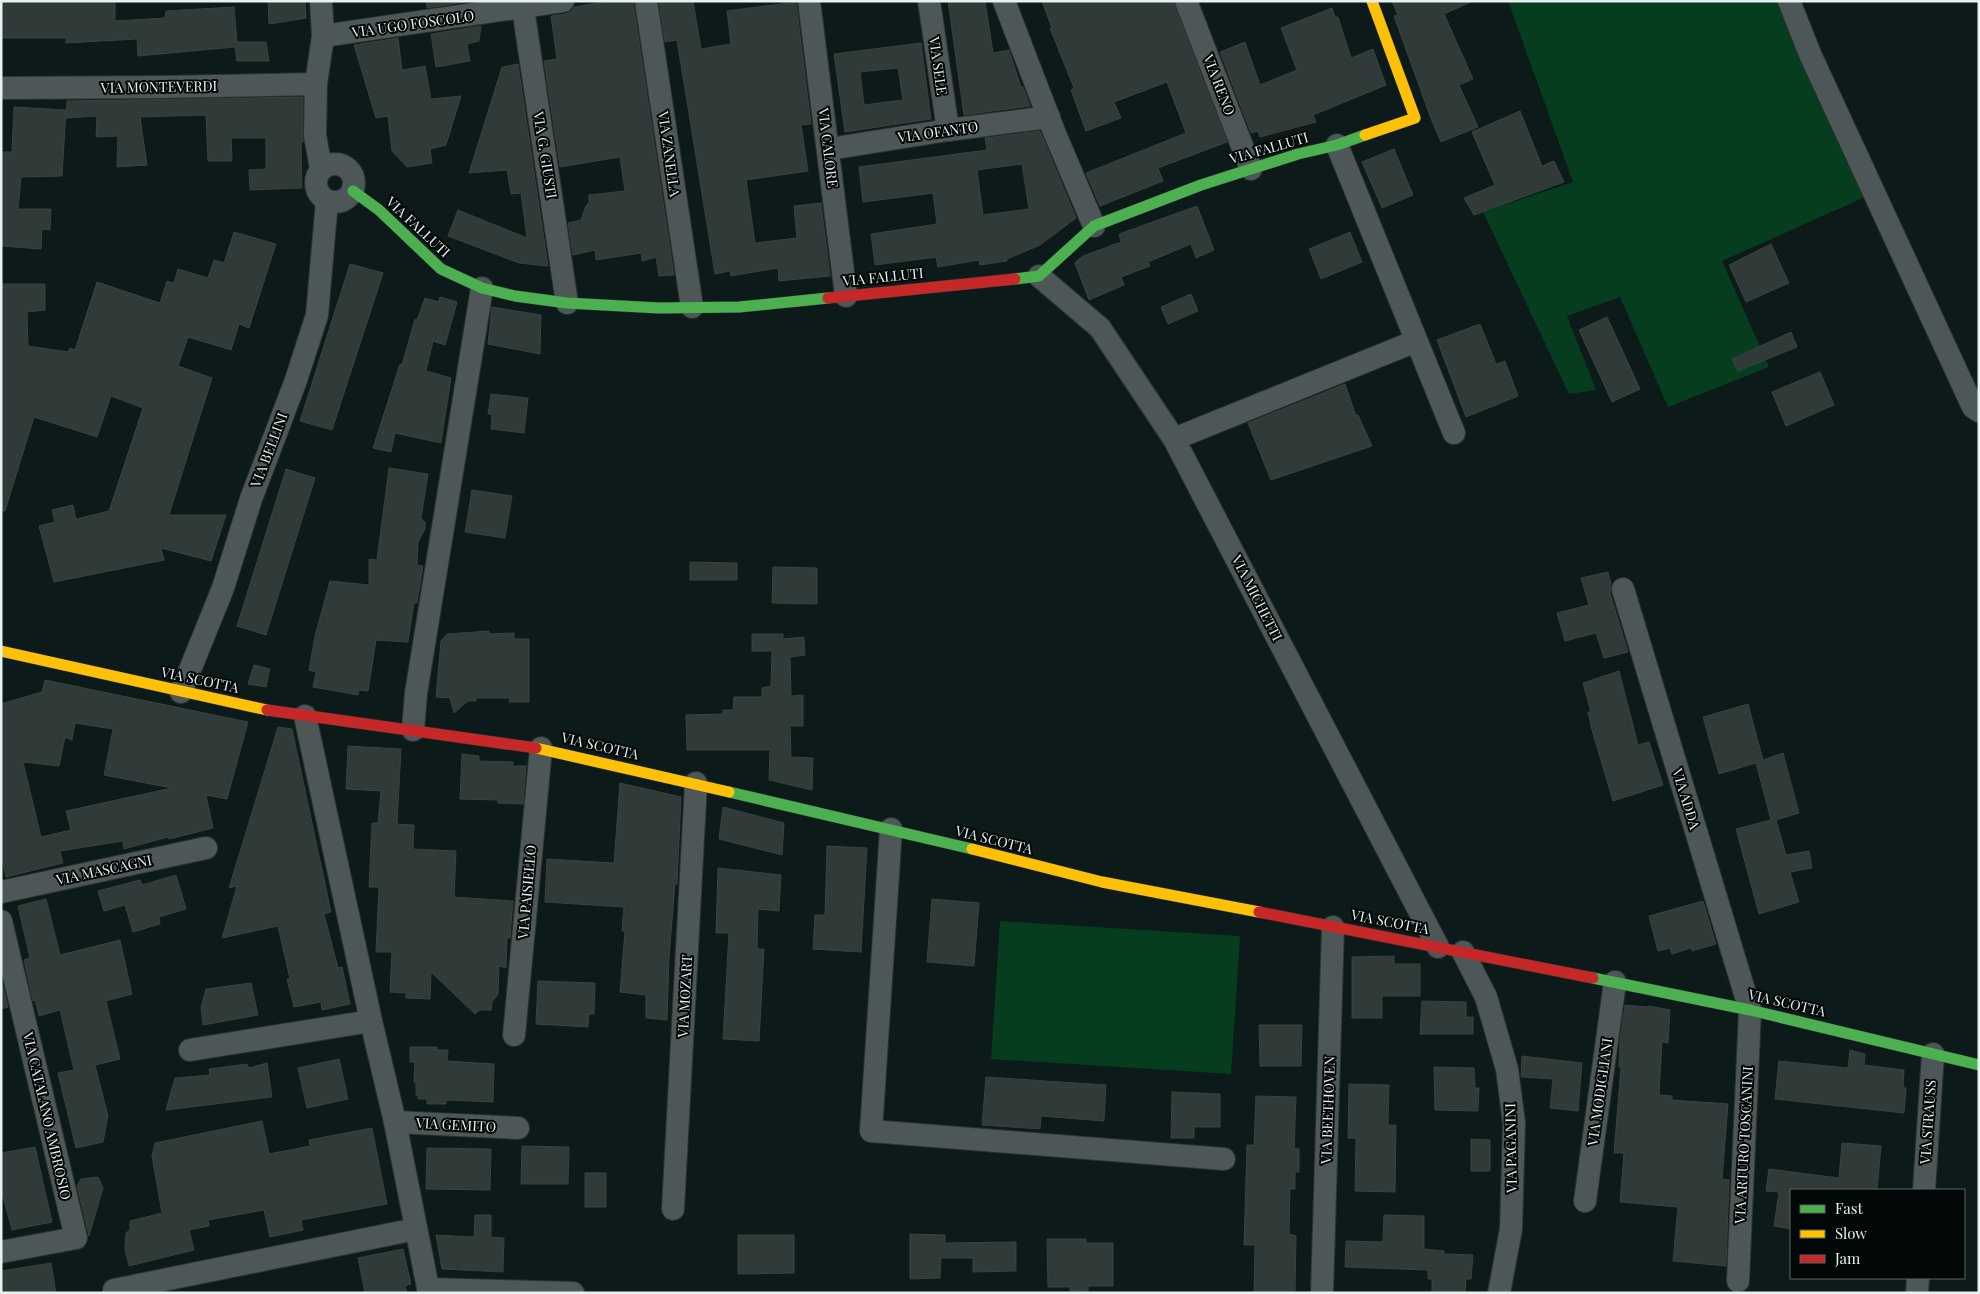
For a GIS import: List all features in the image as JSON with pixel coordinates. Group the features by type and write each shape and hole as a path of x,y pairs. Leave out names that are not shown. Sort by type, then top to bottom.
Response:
{"street":[{"path":"321,1 323,36 316,84 315,135 321,169 315,180 315,187 327,202 333,203 345,200 353,190 353,178 346,167 333,164 321,169"},
{"name":"VIA UGO FOSCOLO","path":"323,36 563,1"},
{"name":"VIA ZANELLA","path":"646,1 692,307"},
{"name":"VIA CALORE","path":"809,1 846,296"},
{"name":"VIA SELE","path":"929,1 948,130"},
{"path":"1004,1 1094,226"},
{"name":"VIA RENO","path":"1186,1 1251,169"},
{"name":"VIA FALLUTI","path":"353,190 380,210 441,269 482,288 515,296 567,302 659,308 739,307 1039,276 1094,226 1201,185 1298,154 1337,145 1414,118 1372,1"},
{"path":"1789,1 1810,54 1973,407 1979,411"},
{"name":"VIA G. GIUSTI","path":"523,8 567,302"},
{"name":"VIA MONTEVERDI","path":"1,88 316,84"},
{"name":"VIA OFANTO","path":"828,149 948,130 1049,117"},
{"path":"1337,145 1454,433"},
{"name":"VIA BELLINI","path":"181,692 222,588 251,499 296,380 317,315 327,202"},
{"name":"VIA MICHETTI","path":"1039,276 1100,328 1174,439 1438,947"},
{"path":"413,730 416,693 482,288"},
{"path":"1174,439 1416,341"},
{"name":"VIA ADDA","path":"1623,589 1750,1010"},
{"name":"VIA SCOTTA","path":"1,652 256,708 540,748 891,829 1102,882 1616,982 1750,1010 1979,1064"},
{"path":"305,716 371,1022 395,1122 428,1291 573,1293"},
{"name":"VIA PAISIELLO","path":"514,1035 540,748"},
{"name":"VIA MOZART","path":"673,1209 696,783"},
{"path":"891,829 871,1132 1224,1160"},
{"name":"VIA MASCAGNI","path":"1,892 206,848"},
{"name":"VIA CATALANO AMBROSIO","path":"1,920 76,1238 1,1252"},
{"name":"VIA BEETHOVEN","path":"1322,1293 1333,927"},
{"name":"VIA PAGANINI","path":"1463,952 1486,997 1508,1069 1514,1123 1511,1230 1499,1293"},
{"name":"VIA MODIGLIANI","path":"1585,1202 1616,982"},
{"name":"VIA ARTURO TOSCANINI","path":"1738,1281 1750,1010"},
{"path":"190,1050 371,1022"},
{"name":"VIA STRAUSS","path":"1924,1189 1933,1054"},
{"name":"VIA GEMITO","path":"395,1122 518,1128"},
{"path":"114,1290 416,1229"},
{"path":"1917,1293 1918,1279"}],"green space":[{"path":"1508,1 1781,1 1865,197 1722,261 1769,367 1668,407 1620,297 1567,316 1596,390 1569,394 1483,212 1573,182"},
{"path":"1000,921 1240,936 1231,1074 991,1059"}],"building":[{"path":"1,1 115,1 115,21 165,18 166,11 234,7 237,42 266,42 269,61 237,61 235,47 138,56 137,39 66,43 66,38 1,38"},
{"path":"268,1 305,1 306,18 269,24"},
{"path":"426,1 470,1 427,8"},
{"path":"610,1 633,1 674,275 659,276 656,257 642,261 641,253 596,260 595,250 573,255 568,223 581,220 589,203 589,195 625,191 620,157 560,167 544,61 557,59 551,16 571,12 574,7"},
{"path":"659,1 693,1 701,49 731,44 727,11 796,2 811,124 801,125 808,171 746,180 755,243 797,238 794,206 821,203 830,276 779,281 778,268 731,276 730,271 715,274 677,40 665,42"},
{"path":"948,1 985,1 993,53 1009,50 1021,87 1023,87 1030,106 964,115"},
{"path":"1042,1 1173,1 1227,142 1158,168 1163,181 1100,206 1086,173 1186,133 1167,82 1114,102 1121,118 1086,131 1071,90 1074,88 1050,28 1052,28"},
{"path":"1392,1 1473,1 1444,14 1473,79 1459,85 1478,127 1441,142 1394,16 1398,15"},
{"path":"1332,8 1335,17 1338,17 1351,58 1373,49 1386,85 1313,115 1316,122 1260,137 1258,131 1251,133 1220,52 1245,42 1260,85 1297,70 1281,28"},
{"path":"481,26 479,41 467,44 470,61 436,67 431,34"},
{"path":"398,38 402,70 425,66 431,99 461,96 446,145 430,149 432,163 407,167 392,151 388,116 376,118 354,45"},
{"path":"921,43 931,119 845,132 834,54","holes":["898,68 903,100 864,105 860,72"]},
{"path":"518,64 548,266 519,263 448,236 458,210 527,238 521,193 511,194 507,170 469,173 502,67"},
{"path":"303,97 303,142 301,142 302,188 250,190 249,170 266,169 266,138 231,138 232,161 208,161 206,115 140,117 147,165 117,167 118,136 96,137 97,116 66,118 67,101"},
{"path":"14,107 66,110 62,176 21,177 18,209 51,209 50,230 42,229 41,249 1,246 1,152 12,152"},
{"path":"1520,111 1542,166 1554,161 1564,182 1474,215 1464,198 1495,185 1472,132"},
{"path":"1040,131 1076,218 1040,245 1007,259 1007,261 980,265 979,260 938,267 936,257 875,265 871,234 937,224 933,193 863,202 859,167 987,150 985,138","holes":["1022,164 1029,209 983,215 977,170"]},
{"path":"1394,149 1413,195 1382,208 1362,162"},
{"path":"1197,206 1214,250 1196,258 1191,244 1148,262 1150,266 1121,277 1124,285 1089,300 1075,263 1078,260 1083,256 1121,242 1119,234"},
{"path":"234,232 276,244 249,328 239,324 231,350 188,337 178,366 212,378 169,515 226,515 211,561 161,548 164,560 54,582 39,526 55,522 52,510 73,505 76,519 109,511 143,408 111,396 97,437 34,417 5,511 1,511 1,284 45,284 45,310 27,312 28,346 68,352 70,348 75,350 97,282 160,303 167,281 174,283 178,269 208,278 214,260 224,263"},
{"path":"1350,232 1362,262 1321,279 1309,249"},
{"path":"1771,244 1789,283 1746,302 1729,265"},
{"path":"350,264 383,273 332,430 300,421"},
{"path":"1191,294 1198,311 1168,324 1161,307"},
{"path":"440,297 457,302 445,345 433,341 426,371 451,378 441,443 395,433 391,452 373,448 400,364 402,365 415,319 417,320 425,298 439,302"},
{"path":"492,307 541,315 540,354 488,344"},
{"path":"1607,317 1640,389 1612,402 1579,330"},
{"path":"1480,324 1496,364 1505,361 1518,396 1466,417 1437,340"},
{"path":"1791,332 1797,347 1738,371 1732,359"},
{"path":"1820,372 1834,405 1786,426 1772,392"},
{"path":"1345,384 1356,416 1358,415 1372,446 1271,480 1248,423"},
{"path":"491,394 528,398 524,433 491,429 492,414 488,414"},
{"path":"389,468 428,474 421,518 425,522 425,529 418,542 417,565 423,566 417,603 414,603 408,642 376,640 368,691 359,690 358,695 313,687 316,672 309,670 315,636 330,581 369,585 369,559 377,560"},
{"path":"286,469 315,478 266,635 237,626"},
{"path":"472,490 512,496 505,538 465,532"},
{"path":"690,562 737,563 737,580 690,580"},
{"path":"773,567 817,568 817,604 772,603"},
{"path":"1608,572 1611,584 1610,593 1628,652 1604,658 1596,633 1565,641 1557,613 1589,605 1581,578"},
{"path":"489,631 489,634 514,633 514,639 529,639 529,702 509,702 510,698 476,698 476,701 468,701 454,713 450,698 436,697 441,641 447,634"},
{"path":"752,634 783,634 783,639 804,637 805,655 790,657 791,696 803,695 803,726 790,726 791,757 813,758 812,790 769,780 770,750 687,750 686,715 723,714 723,710 733,710 734,697 762,697 762,688 771,686 772,651 752,651"},
{"path":"254,665 270,669 266,687 248,684"},
{"path":"1619,671 1638,745 1649,742 1663,785 1613,801 1592,730 1588,712 1591,712 1583,683"},
{"path":"45,680 248,722 227,799 206,795 213,828 169,839 168,837 124,849 123,841 60,851 63,863 6,877 1,855 1,704 42,692","holes":["75,723 113,729 104,775 172,788 66,811 71,830 41,837 23,762 59,766 65,737 72,740"]},
{"path":"1748,704 1763,760 1783,753 1799,813 1776,820 1786,855 1809,851 1812,868 1790,872 1799,902 1759,914 1736,829 1771,820 1756,763 1719,774 1703,717"},
{"path":"278,727 292,729 331,912 324,914 338,968 342,967 350,1004 322,1010 321,1002 294,1007 287,979 290,979 278,926 222,938 237,886 229,888"},
{"path":"348,746 401,749 397,824 414,825 413,849 456,851 454,897 513,901 510,938 507,938 506,968 499,966 498,994 492,1002 491,1010 480,1010 475,1014 431,972 430,999 406,998 406,993 390,992 392,952 376,952 379,887 369,887 372,823 378,823 381,791 346,789"},
{"path":"462,754 479,756 479,761 513,762 513,766 526,766 523,804 498,803 498,800 460,799"},
{"path":"620,783 681,797 677,884 675,884 669,958 667,1020 646,1018 646,995 620,992 625,931 622,931 624,907 545,902 547,859 614,863"},
{"path":"723,807 784,823 782,855 719,839"},
{"path":"827,846 867,848 861,952 813,949 815,915 825,915"},
{"path":"718,868 781,875 779,911 758,909 757,949 764,949 759,1041 723,1039 729,933 716,933"},
{"path":"176,875 186,909 159,917 160,924 133,932 125,905 104,911 98,891 140,880 142,885"},
{"path":"46,899 60,955 120,940 132,994 106,1001 120,1059 95,1065 108,1116 103,1142 76,1148 58,1073 74,1070 60,1010 39,1016 35,1000 33,1001 24,960 30,958 18,906"},
{"path":"932,899 979,903 974,966 927,962"},
{"path":"1703,901 1716,944 1692,951 1691,948 1672,954 1670,948 1658,951 1649,916"},
{"path":"1394,956 1394,964 1420,964 1420,996 1382,996 1382,1018 1352,1018 1352,957"},
{"path":"1,979 8,1007 1,1009"},
{"path":"538,981 595,983 594,1014 589,1014 588,1027 536,1024"},
{"path":"251,983 258,1015 203,1025 201,1007 206,989"},
{"path":"1422,1001 1466,1002 1466,1017 1473,1017 1473,1034 1420,1034"},
{"path":"1625,1005 1649,1006 1670,1010 1668,1043 1662,1042 1659,1095 1672,1096 1672,1100 1728,1104 1722,1179 1729,1180 1726,1266 1673,1261 1678,1207 1620,1202 1624,1153 1614,1153 1621,1067 1619,1067 1620,1039"},
{"path":"1259,1025 1302,1025 1301,1066 1260,1066"},
{"path":"410,1047 437,1047 437,1050 448,1050 447,1061 494,1064 493,1102 446,1100 446,1104 427,1104 427,1099 418,1099 418,1095 416,1095 416,1082 414,1082 415,1062 410,1062"},
{"path":"1850,1050 1865,1054 1864,1065 1904,1070 1903,1088 1906,1088 1904,1113 1775,1099 1779,1061 1848,1068"},
{"path":"1522,1056 1582,1063 1578,1111 1550,1108 1553,1079 1521,1077"},
{"path":"339,1059 348,1099 307,1108 298,1068"},
{"path":"267,1063 272,1097 166,1110 175,1078 210,1075 209,1069 247,1064 249,1068"},
{"path":"1434,1067 1474,1068 1475,1088 1479,1088 1478,1111 1435,1110"},
{"path":"986,1077 1106,1085 1104,1121 1041,1116 1040,1129 982,1125"},
{"path":"1349,1084 1389,1085 1388,1125 1396,1125 1395,1192 1355,1191 1356,1138 1348,1138"},
{"path":"1172,1092 1220,1094 1220,1127 1194,1127 1194,1138 1171,1138"},
{"path":"1256,1096 1296,1097 1294,1148 1299,1149 1299,1172 1295,1172 1295,1189 1290,1189 1289,1234 1296,1236 1295,1293 1254,1293 1255,1245 1244,1245 1247,1145 1254,1145"},
{"path":"262,1121 269,1154 310,1146 309,1140 372,1128 387,1204 301,1220 303,1230 270,1237 264,1210 208,1220 209,1226 189,1230 194,1250 129,1266 125,1249 126,1233 130,1230 130,1221 162,1213 152,1156 155,1143"},
{"path":"1471,1139 1490,1140 1490,1171 1471,1171"},
{"path":"1842,1143 1881,1146 1877,1189 1790,1189 1790,1229 1774,1226 1779,1192 1766,1191 1769,1169 1839,1178"},
{"path":"522,1146 569,1147 568,1184 521,1184"},
{"path":"35,1147 52,1222 12,1230 1,1189 1,1153"},
{"path":"427,1148 491,1149 490,1190 426,1189"},
{"path":"585,1173 606,1173 606,1207 585,1207"},
{"path":"98,1177 103,1188 89,1236 77,1186 81,1179"},
{"path":"475,1215 491,1215 491,1237 504,1238 503,1272 442,1269 436,1235 474,1237"},
{"path":"1384,1215 1424,1216 1424,1249 1444,1251 1444,1254 1473,1255 1471,1279 1466,1279 1465,1293 1432,1293 1432,1279 1428,1279 1428,1270 1345,1267 1346,1241 1383,1242"},
{"path":"910,1234 945,1235 945,1243 1016,1242 1016,1271 973,1272 973,1258 941,1258 940,1278 910,1279"},
{"path":"738,1235 794,1235 794,1273 738,1274"},
{"path":"1047,1239 1086,1239 1086,1243 1113,1243 1113,1286 1088,1286 1088,1291 1070,1291 1070,1287 1048,1287"},
{"path":"403,1249 411,1284 405,1286 407,1293 365,1293 358,1258"},
{"path":"51,1263 56,1293 1,1293 1,1271"}],"traffic: fast":[{"path":"1015,279 1039,276 1094,226 1201,185 1365,135"},
{"path":"353,191 379,210 441,269 482,288 515,296 567,303 659,308 739,307 828,298"},
{"path":"729,792 972,849"},
{"path":"1593,978 1750,1010 1979,1065"}],"traffic: slow":[{"path":"1365,135 1415,118 1372,1"},
{"path":"1,651 267,710"},
{"path":"536,748 729,792"},
{"path":"972,849 1102,882 1259,912"}],"traffic: jam":[{"path":"828,298 1015,279"},
{"path":"267,710 536,748"},
{"path":"1259,912 1593,978"}]}
